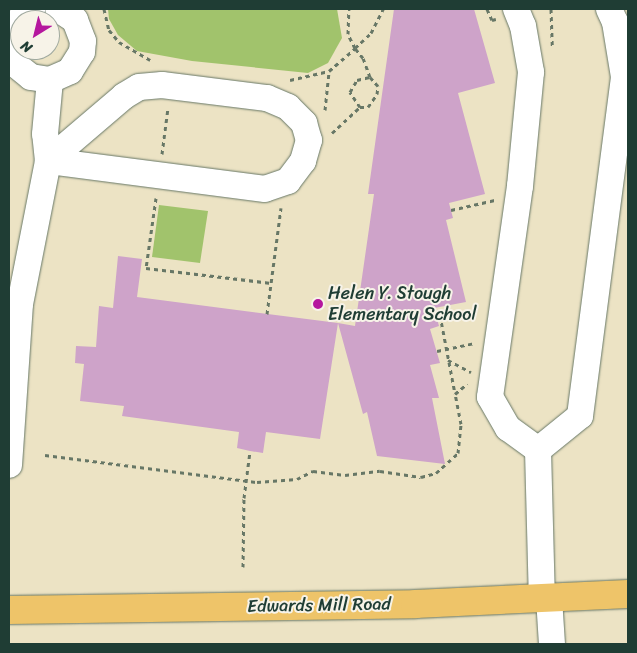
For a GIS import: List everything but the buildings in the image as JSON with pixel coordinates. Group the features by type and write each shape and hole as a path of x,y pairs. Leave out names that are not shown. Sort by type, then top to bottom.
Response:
{"main road":[{"name":"Edwards Mill Road","path":"9,610 415,604 628,594"}],"street":[{"path":"9,42 9,37 21,16 32,9"},
{"path":"538,450 580,416 624,77 615,22 609,9"},
{"path":"9,48 22,72 40,80 50,80 70,71 82,52 80,30 64,10"},
{"path":"506,14 523,26 531,72 520,186 490,397 508,428 538,450"},
{"path":"9,465 20,304 48,161 45,134 50,80"},
{"path":"162,85 267,98 294,112 304,122 310,140 303,161 288,181 266,189 48,161 124,96 139,87 162,85"},
{"path":"538,450 546,598 552,644"}],"path":[{"path":"104,9 109,30 119,42 150,60"},
{"path":"330,136 360,107 368,107 377,94 378,86 370,77 363,58 348,34 349,9"},
{"path":"290,80 329,71 371,33 383,9"},
{"path":"487,9 492,20 506,14"},
{"path":"324,114 329,71"},
{"path":"360,107 350,92 357,80 370,77"},
{"path":"162,157 169,102"},
{"path":"158,191 146,268 271,283"},
{"path":"451,210 498,199"},
{"path":"267,314 281,205"},
{"path":"45,455 246,481 281,482 313,471 345,475 380,471 406,477 436,473 458,453 461,424 440,315 436,317"},
{"path":"437,351 479,342"},
{"path":"448,360 475,374 475,378 455,394"},
{"path":"243,567 246,481 250,451"}],"green space":[{"path":"108,9 337,9 342,38 328,63 308,73 192,61 137,51 118,35 109,19"},
{"path":"159,205 208,211 200,263 152,257"}],"place":[{"name":"Helen Y. Stough Elementary School","path":"318,304"}]}
